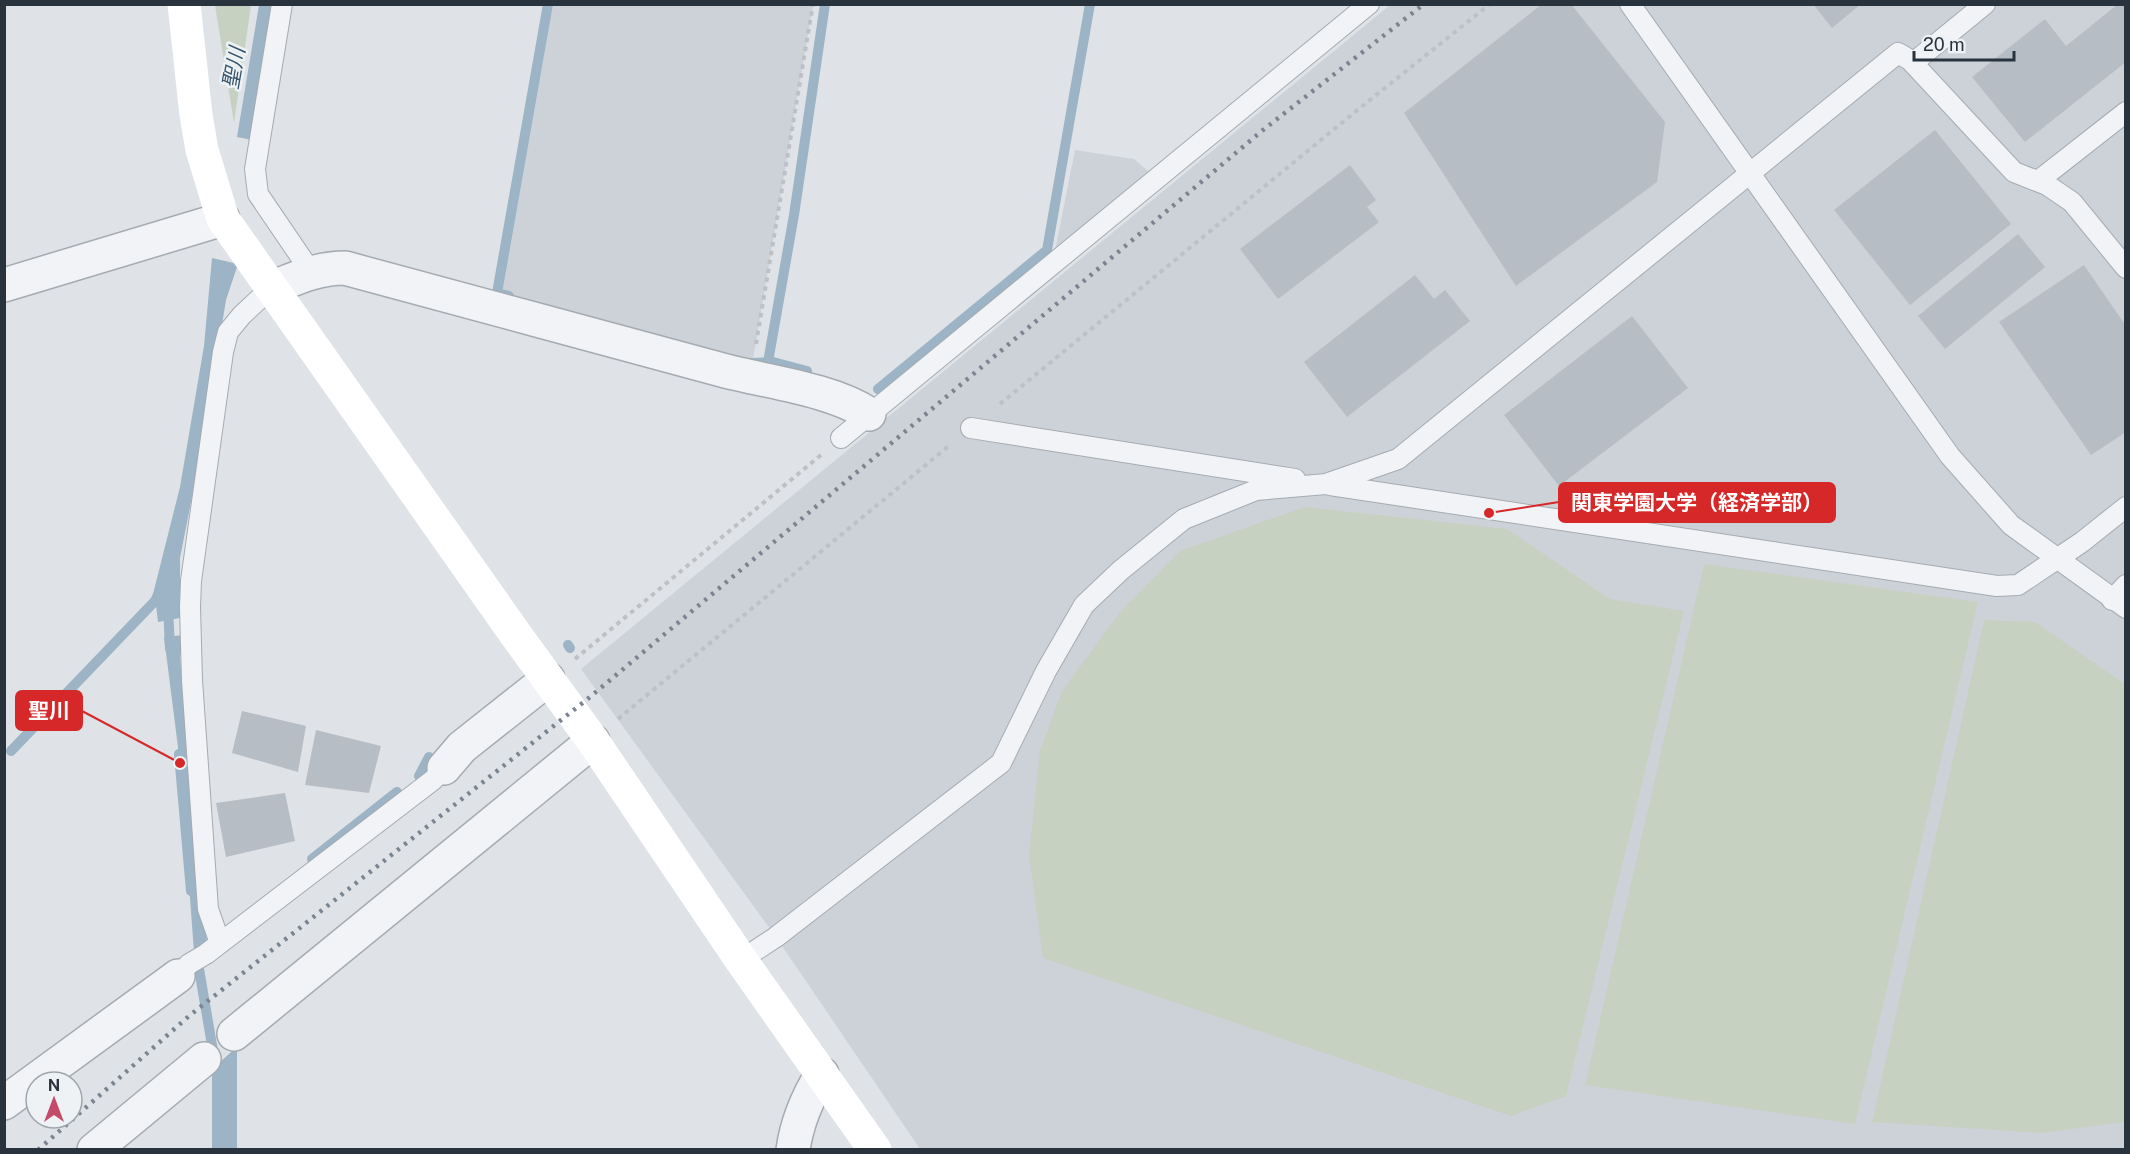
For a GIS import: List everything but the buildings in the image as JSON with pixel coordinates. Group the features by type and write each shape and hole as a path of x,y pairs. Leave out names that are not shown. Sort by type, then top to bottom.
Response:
{"street":[{"path":"184,4 202,150 223,219 271,288 603,735 741,960 875,1149"},
{"path":"4,285 223,219"},
{"path":"271,288 311,272 327,268 345,268 751,378 828,395 855,404 869,414"},
{"path":"444,768 462,747 557,672"},
{"path":"234,1034 603,735"},
{"path":"4,1103 183,970"},
{"path":"94,1149 204,1059"},
{"path":"793,1149 796,1128 806,1100 822,1074"}],"lane":[{"path":"282,4 255,169 258,194 311,272"},
{"path":"841,438 1369,4"},
{"path":"1630,4 1950,456 2011,525 2119,604 2126,585"},
{"path":"1913,63 1985,4"},
{"path":"741,960 776,937 1001,763 1046,671 1084,605 1121,570 1184,519 1256,490 1326,484 1398,459 1898,53 1913,63 2014,172 2072,201 2126,268"},
{"path":"2038,182 2126,112"},
{"path":"213,949 208,909 192,680 191,581 223,352 228,332 242,315 271,288"},
{"path":"971,428 1997,586 2018,585 2082,542 2126,507"},
{"path":"183,970 424,787 444,768"}],"path":[{"path":"751,378 813,4"},
{"path":"603,735 617,719 1355,112 1490,4"},
{"path":"557,672 841,438"}],"shaded area":[{"path":"548,5 813,5 753,359 740,361 497,293"},
{"path":"1390,5 2125,5 2125,1149 920,1149 776,937 581,669"},
{"path":"1075,150 1134,159 1150,173 1055,251"}],"green space":[{"path":"215,5 251,5 234,123"},
{"path":"1305,507 1507,529 1610,599 1684,611 1566,1096 1511,1116 1043,958 1029,854 1040,751 1062,691 1121,611 1180,551"},
{"path":"1704,564 1978,602 1855,1124 1585,1085"},
{"path":"1984,620 2035,622 2125,684 2125,1122 2040,1133 1872,1122"}],"water":[{"path":"259,5 274,5 252,140 237,137"},
{"path":"212,258 238,264 226,300 203,441 180,558 180,618 158,622 156,605 150,606 180,487 204,346"},
{"path":"183,635 180,658 207,943 194,952 180,763 164,637"},
{"path":"237,1047 237,1149 212,1149 212,1069"}],"waterway":[{"path":"509,296 497,293 548,4"},
{"path":"768,362 794,215 825,4"},
{"path":"878,389 1047,250 1090,4"},
{"path":"752,363 773,362 807,371"},
{"path":"11,751 155,601 158,595"},
{"name":"聖川","path":"168,607 170,649"},
{"name":"聖川","path":"179,754 191,891"},
{"path":"419,776 429,757"},
{"path":"312,859 397,792"},
{"name":"聖川","path":"197,957 214,1057"}],"railway":[{"path":"38,1150 189,1016 590,697 1263,130 1424,4"}],"place":[{"name":"関東学園大学（経済学部）","path":"1489,513"},
{"name":"聖川","path":"180,763"}]}
